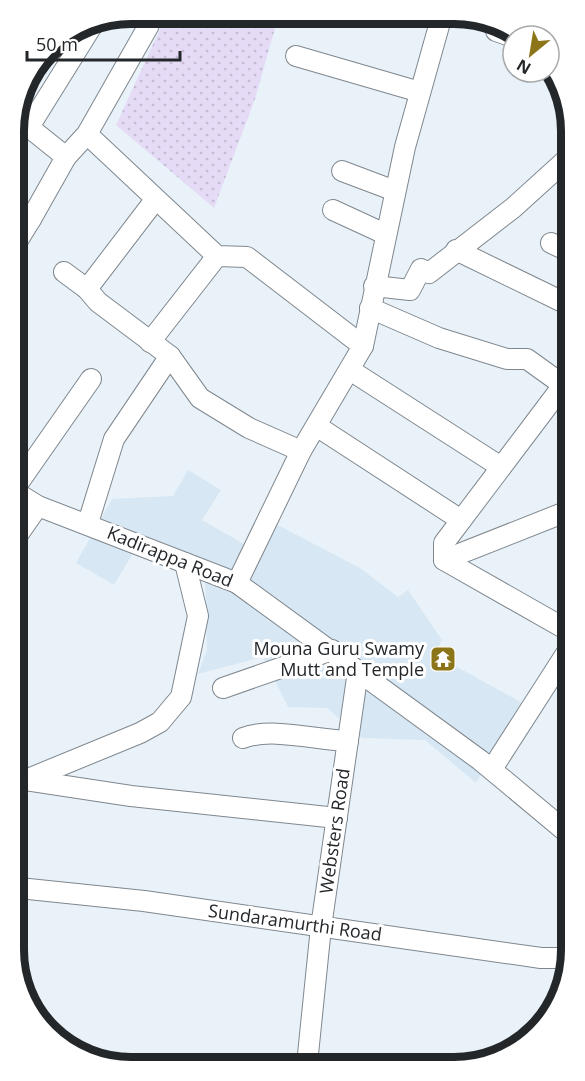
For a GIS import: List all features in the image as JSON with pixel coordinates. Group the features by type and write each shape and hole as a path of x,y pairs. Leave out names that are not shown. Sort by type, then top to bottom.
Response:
{"street":[{"path":"237,583 302,452 363,346 395,191 439,24"},
{"path":"24,220 66,157 87,135 149,25"},
{"path":"25,118 85,35"},
{"path":"296,56 420,92"},
{"path":"25,124 66,157"},
{"path":"87,135 218,256 247,257 363,346"},
{"path":"374,286 410,290 421,269 429,273 513,208 561,165"},
{"path":"342,171 395,191"},
{"path":"87,289 155,200"},
{"path":"333,210 386,234"},
{"path":"456,250 561,301"},
{"path":"150,342 218,256"},
{"path":"64,272 87,289 98,302 170,356 200,398 249,428 302,452"},
{"path":"370,308 439,338 507,359 527,358 561,383"},
{"path":"88,524 114,439 170,356"},
{"path":"350,370 501,466"},
{"path":"24,475 91,379"},
{"path":"444,560 444,543 561,390"},
{"path":"318,427 461,520"},
{"name":"Kadirappa Road","path":"24,497 38,506 237,583 332,650 492,769 561,827"},
{"path":"24,527 38,506"},
{"path":"444,560 561,514"},
{"path":"444,560 561,626"},
{"path":"24,778 140,733 160,722 176,706 181,697 198,616 185,563"},
{"path":"223,688 332,650"},
{"path":"492,769 561,661"},
{"name":"Websters Road","path":"308,1057 321,927 358,670"},
{"path":"243,738 262,732 348,741"},
{"path":"24,779 131,796 337,818"},
{"name":"Sundaramurthi Road","path":"24,889 144,901 541,958 561,958"}],"shaded area":[{"path":"162,24 276,24 255,99 214,208 116,125"},
{"path":"188,470 221,490 202,520 256,551 270,521 360,568 398,597 408,590 442,640 434,654 524,704 476,783 425,740 362,738 327,708 288,707 263,657 198,674 207,650 205,573 136,548 114,585 76,563 112,499 173,496"}],"place":[{"name":"Mouna Guru Swamy Mutt and Temple","path":"443,659"}]}
